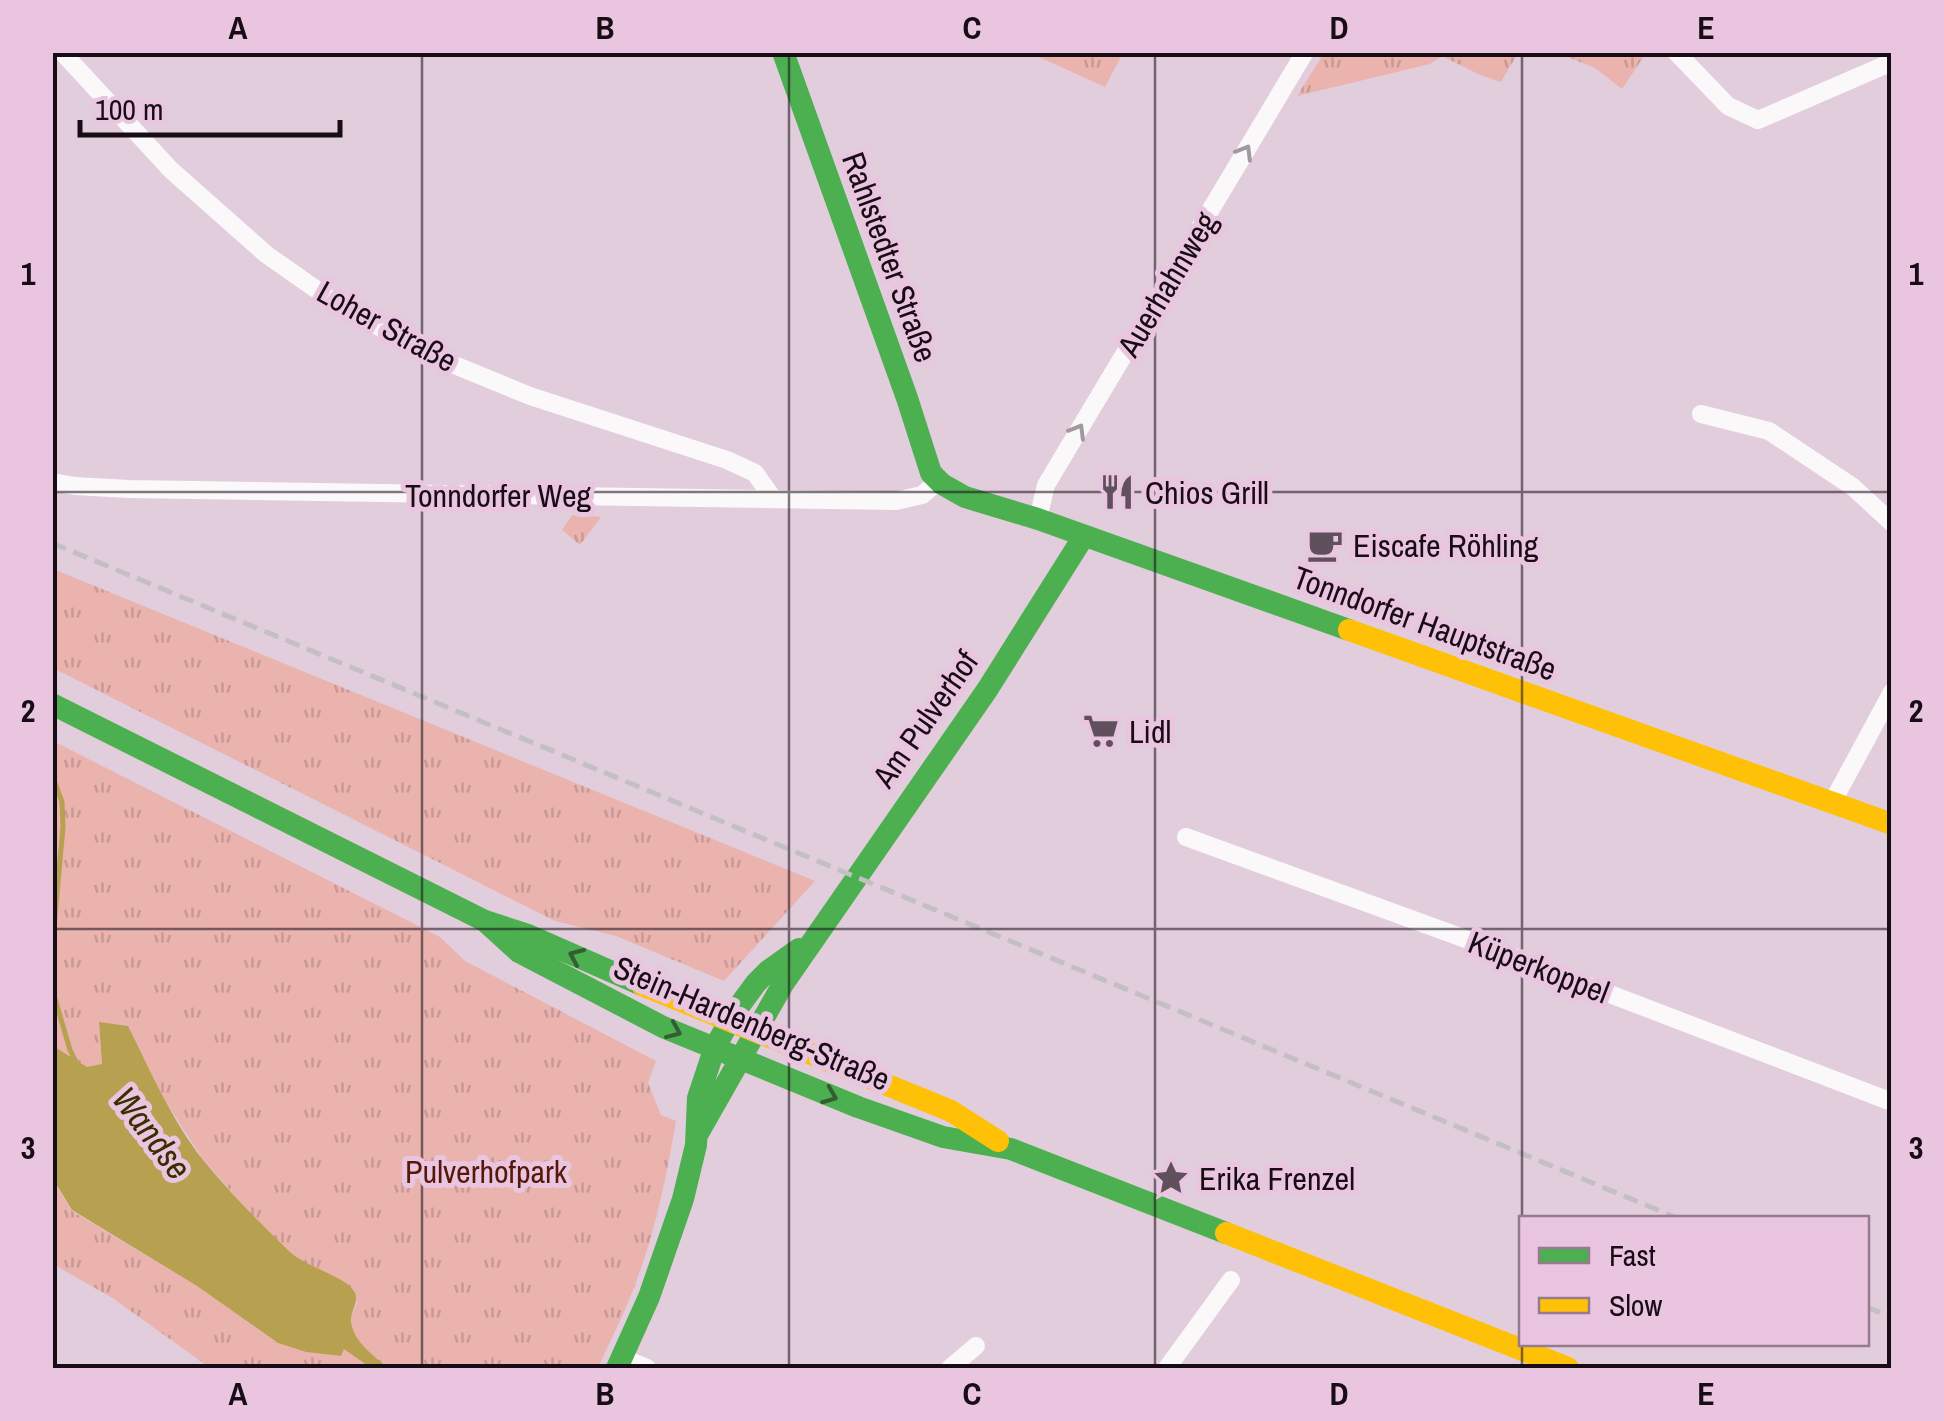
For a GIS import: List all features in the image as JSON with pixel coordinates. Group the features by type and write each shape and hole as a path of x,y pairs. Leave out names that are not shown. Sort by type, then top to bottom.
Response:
{"main road":[{"name":"Rahlstedter Straße","path":"782,52 907,398 926,462 939,481"},
{"name":"Tonndorfer Hauptstraße","path":"939,481 970,499 1038,519 1892,824"},
{"name":"Am Pulverhof","path":"698,1135 755,1031 815,936 954,738 1084,536"},
{"name":"Stein-Hardenberg-Straße","path":"52,704 485,921 528,934 608,971 951,1111 1010,1149"},
{"name":"Stein-Hardenberg-Straße","path":"485,921 520,952 663,1027 740,1059 943,1137 1010,1149 1568,1368"},
{"name":"Am Pulverhof","path":"620,1363 666,1251 698,1135 697,1101 716,1049 753,987 815,936"}],"street":[{"name":"Loher Straße","path":"62,52 171,170 268,254 338,304 435,356 530,396 727,460 755,473 772,497"},
{"name":"Auerhahnweg","path":"1038,519 1046,485 1306,52"},
{"path":"1676,52 1728,106 1758,120 1892,62"},
{"path":"1701,414 1769,432 1853,487 1892,524"},
{"name":"Tonndorfer Weg","path":"52,482 129,489 896,501 922,495 939,481"},
{"path":"1832,803 1892,692"},
{"name":"Küperkoppel","path":"1186,837 1892,1102"},
{"path":"1167,1368 1231,1280"},
{"path":"950,1368 976,1346"},
{"path":"620,1363 648,1368"}],"green space":[{"path":"1324,52 1518,53 1501,82 1442,56 1430,64 1297,96"},
{"path":"1646,52 1622,89 1595,68 1558,53"},
{"path":"1030,53 1123,53 1105,87"},
{"path":"572,515 601,517 580,545 562,530"},
{"path":"52,569 815,881 724,981 616,936 555,921 53,668"},
{"name":"Pulverhofpark","path":"53,741 440,937 465,961 656,1061 648,1083 661,1115 676,1121 669,1160 639,1274 598,1368 210,1368 114,1299 53,1264 52,1179 72,1211 197,1286 278,1343 306,1352 341,1356 357,1302 354,1290 297,1259 248,1211 202,1158 169,1107 99,1023 102,1064 87,1068 53,1046"}],"water":[{"path":"99,1022 128,1026 182,1130 245,1207 296,1257 354,1291 351,1320 355,1335 388,1368 371,1368 344,1349 341,1356 306,1352 278,1343 197,1286 72,1210 53,1179 53,1046 87,1067 102,1064"}],"waterway":[{"name":"Wandse","path":"52,775 62,802 63,827 53,938 53,992 78,1066"}],"railway":[{"path":"52,543 1672,1216"},
{"path":"1869,1308 1892,1317"}],"traffic: fast":[{"path":"783,52 931,473 965,497 1038,519 1349,630"},
{"path":"697,1135 783,984 987,690 1084,536"},
{"path":"52,704 485,921 528,935 642,985"},
{"path":"485,921 519,952 663,1027 858,1107 943,1137 1011,1149 1226,1233"},
{"path":"617,1368 649,1297 683,1199 696,1145 698,1098 715,1047 756,983 799,949"}],"traffic: slow":[{"path":"1349,630 1892,824"},
{"path":"642,985 951,1111 998,1141"},
{"path":"1226,1233 1568,1368"}],"place":[{"name":"Chios Grill","path":"1117,492"},
{"name":"Eiscafe Röhling","path":"1325,545"},
{"name":"Lidl","path":"1101,731"},
{"name":"Erika Frenzel","path":"1171,1178"}]}
